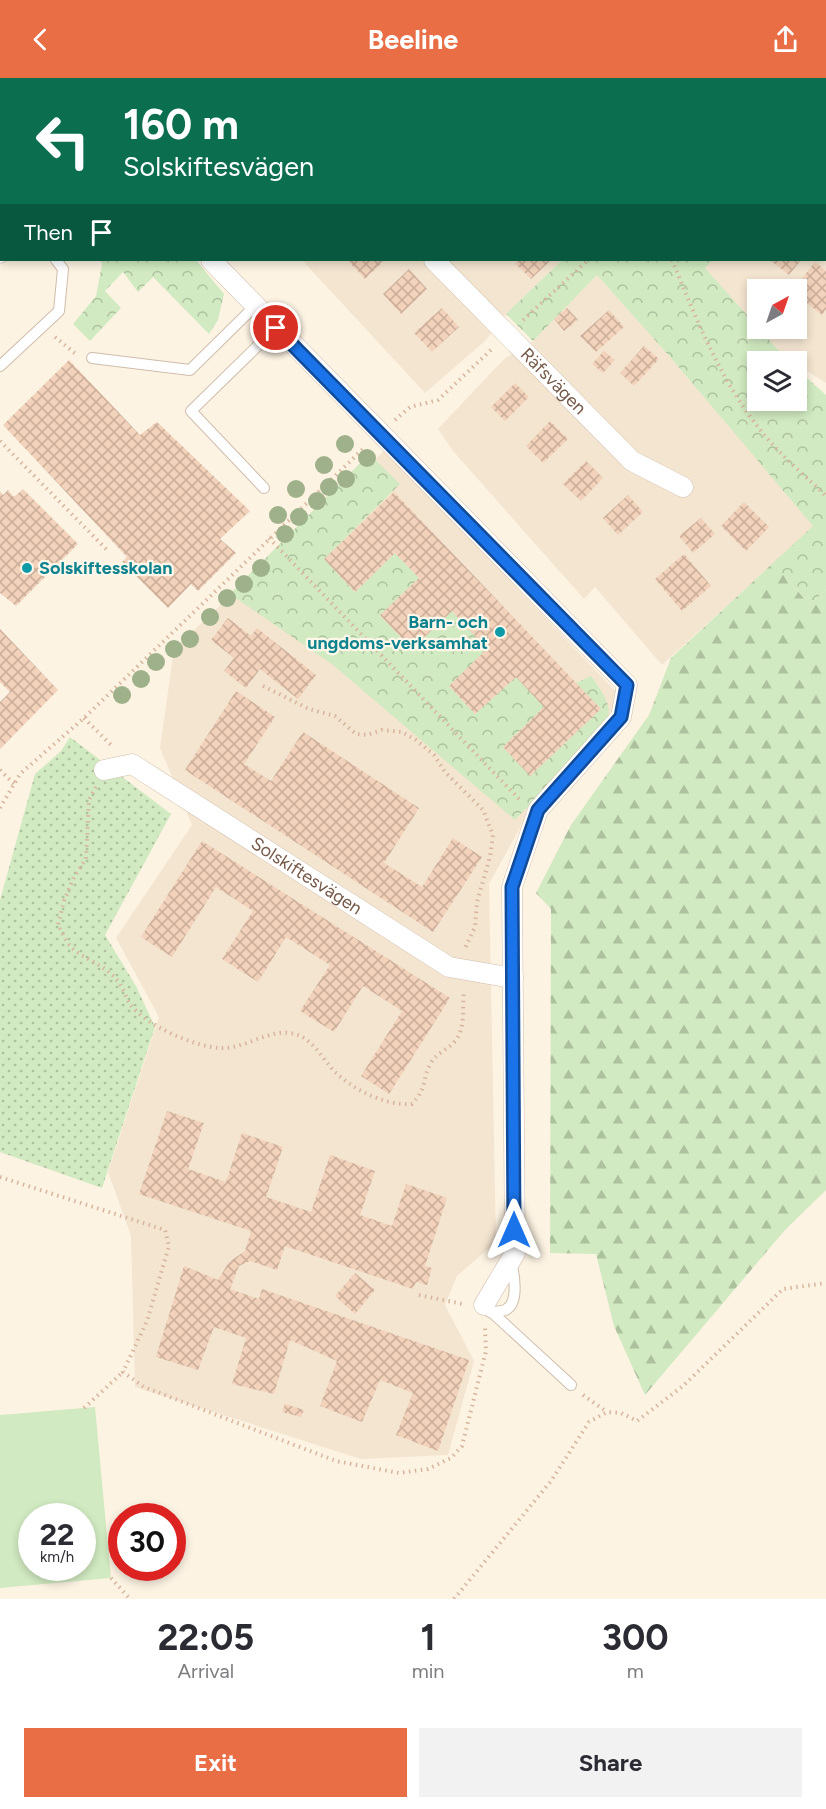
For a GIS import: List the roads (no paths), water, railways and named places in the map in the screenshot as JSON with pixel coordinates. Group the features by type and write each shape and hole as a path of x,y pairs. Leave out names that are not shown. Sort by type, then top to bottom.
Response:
{"street":[{"path":"212,261 627,685 621,717 538,810 512,887 515,1253 487,1305"},
{"name":"Räfsvägen","path":"435,261 632,461 683,487"},
{"name":"Solskiftesvägen","path":"105,770 132,764 449,967 513,978"}],"lane":[{"path":"0,366 59,311 63,268 57,261"},
{"path":"92,358 190,370 255,306"},
{"path":"264,488 191,411 276,328"},
{"path":"487,1305 571,1385"}],"place":[{"name":"Solskiftesskolan","path":"27,568"},
{"name":"Barn- och ungdoms-verksamhat","path":"500,632"}]}
